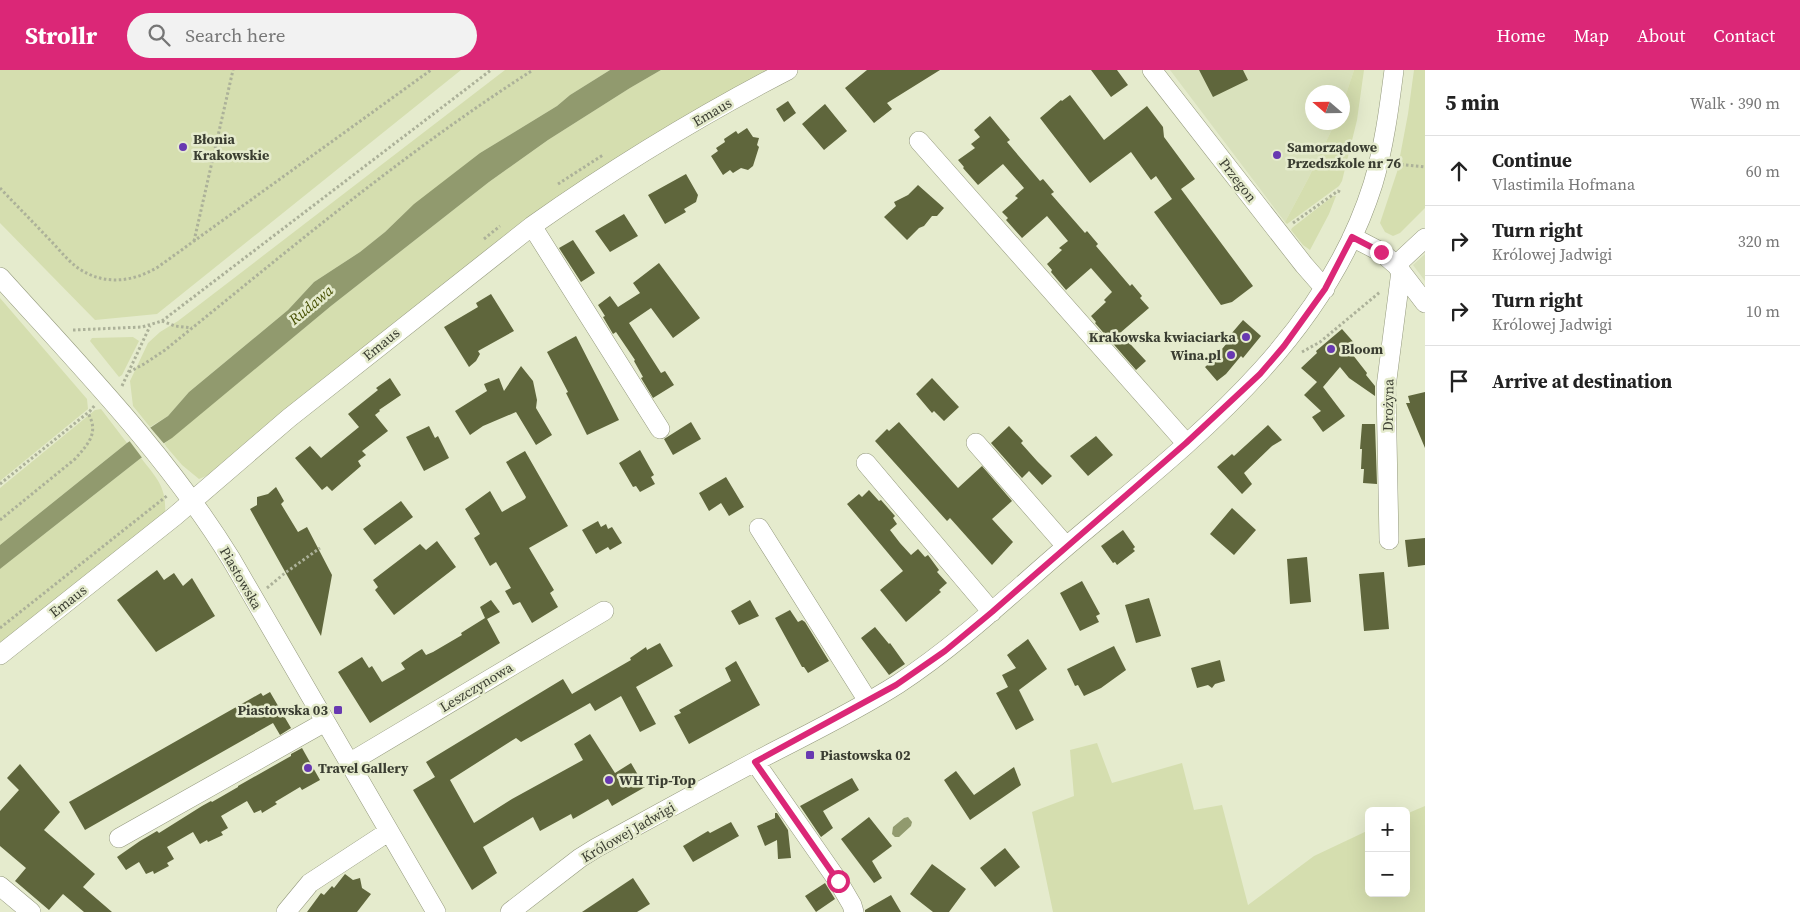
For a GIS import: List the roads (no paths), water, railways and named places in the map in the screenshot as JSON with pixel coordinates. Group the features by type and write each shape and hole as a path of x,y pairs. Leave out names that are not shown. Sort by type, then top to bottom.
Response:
{"street":[{"name":"Emaus","path":"0,655 192,501 289,418 532,226 652,147 788,70"},
{"name":"Przegon","path":"1152,70 1304,265 1325,289"},
{"name":"Królowej Jadwigi","path":"510,912 580,858 596,848 868,701 896,685 945,651 1186,443 1260,374 1289,340 1325,289 1352,237 1370,193 1387,129 1394,70"},
{"path":"919,141 1186,443"},
{"path":"532,226 660,429"},
{"path":"1352,237 1381,252 1399,268 1425,303"},
{"path":"1399,268 1425,238"},
{"name":"Drożyna","path":"1389,540 1386,386 1399,268"},
{"name":"Piastowska","path":"0,277 124,416 213,530 436,912"},
{"path":"976,443 1066,546"},
{"path":"866,463 992,612"},
{"path":"760,528 868,701"},
{"name":"Leszczynowa","path":"349,763 604,610"},
{"path":"118,838 325,722"},
{"path":"755,762 838,881 854,912"},
{"path":"286,912 310,883 388,832"},
{"path":"0,886 31,912"}],"water":[{"name":"Rudawa","path":"610,70 661,70 548,140 489,182 331,306 172,438 141,458 0,569 0,545 127,443 168,416 189,392 288,310 314,282 360,252 385,232 414,204 480,153 557,106 570,95"},
{"path":"908,817 912,822 911,826 899,837 895,837 892,834 893,827"}],"place":[{"name":"Błonia Krakowskie","path":"183,147"},
{"name":"Samorządowe Przedszkole nr 76","path":"1277,155"},
{"name":"Krakowska kwiaciarka","path":"1246,337"},
{"name":"Bloom","path":"1331,349"},
{"name":"Wina.pl","path":"1231,355"},
{"name":"Piastowska 03","path":"338,710"},
{"name":"Piastowska 02","path":"810,755"},
{"name":"Travel Gallery","path":"308,768"},
{"name":"WH Tip-Top","path":"609,780"}]}
